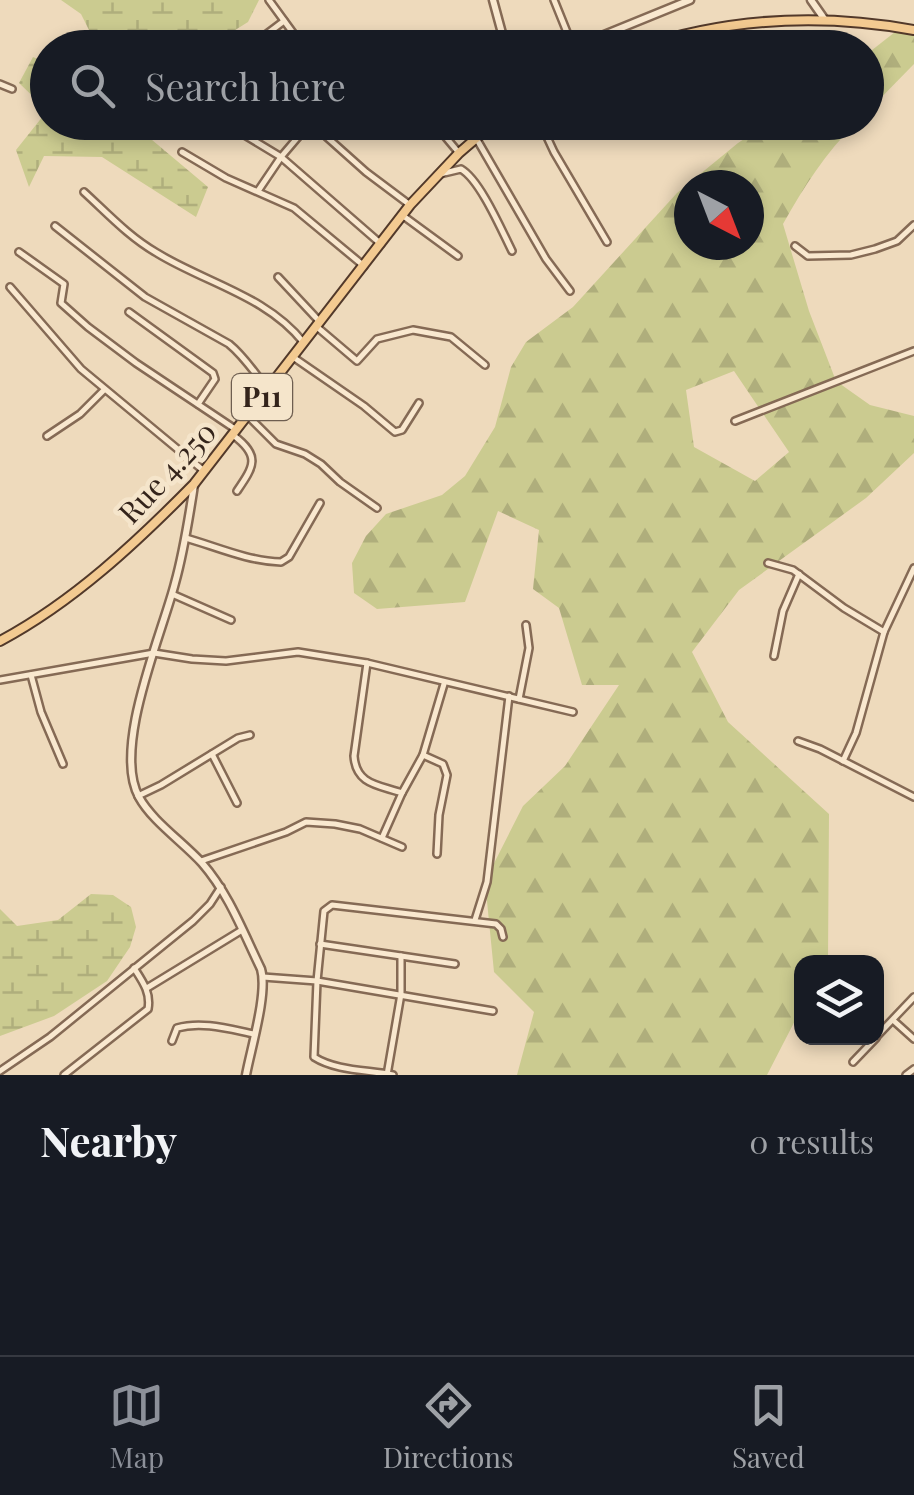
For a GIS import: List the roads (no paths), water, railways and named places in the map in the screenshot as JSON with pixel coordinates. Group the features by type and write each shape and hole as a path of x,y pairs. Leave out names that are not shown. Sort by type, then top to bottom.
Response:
{"main road":[{"path":"705,30 787,20 825,20 914,30"},
{"name":"Rue 4.250","path":"0,641 87,582 154,525 194,484 410,205 474,140"}],"street":[{"path":"269,0 291,30"},
{"path":"493,0 501,30"},
{"path":"554,0 565,30"},
{"path":"615,30 690,0"},
{"path":"811,0 825,20"},
{"path":"271,30 284,20"},
{"path":"0,84 12,89"},
{"path":"252,140 281,157 381,244"},
{"path":"258,191 296,140"},
{"path":"330,140 410,205"},
{"path":"448,140 458,153"},
{"path":"477,140 546,259 570,291"},
{"path":"548,140 607,242"},
{"path":"182,152 226,178 294,208 364,266"},
{"path":"438,175 460,169 468,174 512,251"},
{"path":"84,192 156,253 254,302 288,324 304,343"},
{"path":"402,215 458,256"},
{"path":"55,226 145,297 241,353 268,389"},
{"path":"795,246 808,256 851,255 897,240 914,226"},
{"path":"20,252 66,286 61,303 88,328 235,433 252,461 252,470 237,491"},
{"path":"278,277 319,325 357,361 381,337 412,330 450,337 486,365"},
{"path":"10,287 80,369 204,470"},
{"path":"129,312 215,376 198,404"},
{"path":"735,421 914,351"},
{"path":"293,357 395,432 402,430 419,403"},
{"path":"47,436 80,414 104,390"},
{"path":"248,416 276,444 321,464 377,508"},
{"path":"194,484 186,538 132,736 133,779 138,796 222,887 263,977 246,1075"},
{"path":"186,538 235,555 281,562 288,557 320,503"},
{"path":"768,563 799,574 884,632"},
{"path":"843,761 856,733 884,632 914,568"},
{"path":"774,656 783,611 799,574"},
{"path":"172,594 231,620"},
{"path":"519,699 529,648 526,625"},
{"path":"0,680 154,654 226,661 298,652 367,663 573,712"},
{"path":"367,663 355,768 366,781 402,793"},
{"path":"31,675 41,712 63,764"},
{"path":"382,838 423,755 445,682"},
{"path":"475,922 486,882 509,696"},
{"path":"138,796 238,738 250,735"},
{"path":"798,741 914,797"},
{"path":"212,754 238,803"},
{"path":"423,755 442,764 447,775 437,854"},
{"path":"200,861 306,822 360,829 402,846"},
{"path":"0,1071 50,1037 193,921 222,887"},
{"path":"402,956 389,1075 314,1058 320,944 324,911 332,905 499,925 503,937"},
{"path":"146,988 242,930"},
{"path":"320,944 456,964"},
{"path":"64,1075 148,1009 146,988 134,968"},
{"path":"263,977 317,981 494,1012"},
{"path":"884,1029 914,997"},
{"path":"893,1020 914,1039"},
{"path":"172,1041 177,1028 183,1026 210,1025 254,1034"},
{"path":"854,1062 869,1045"},
{"path":"906,1075 914,1069"}]}
